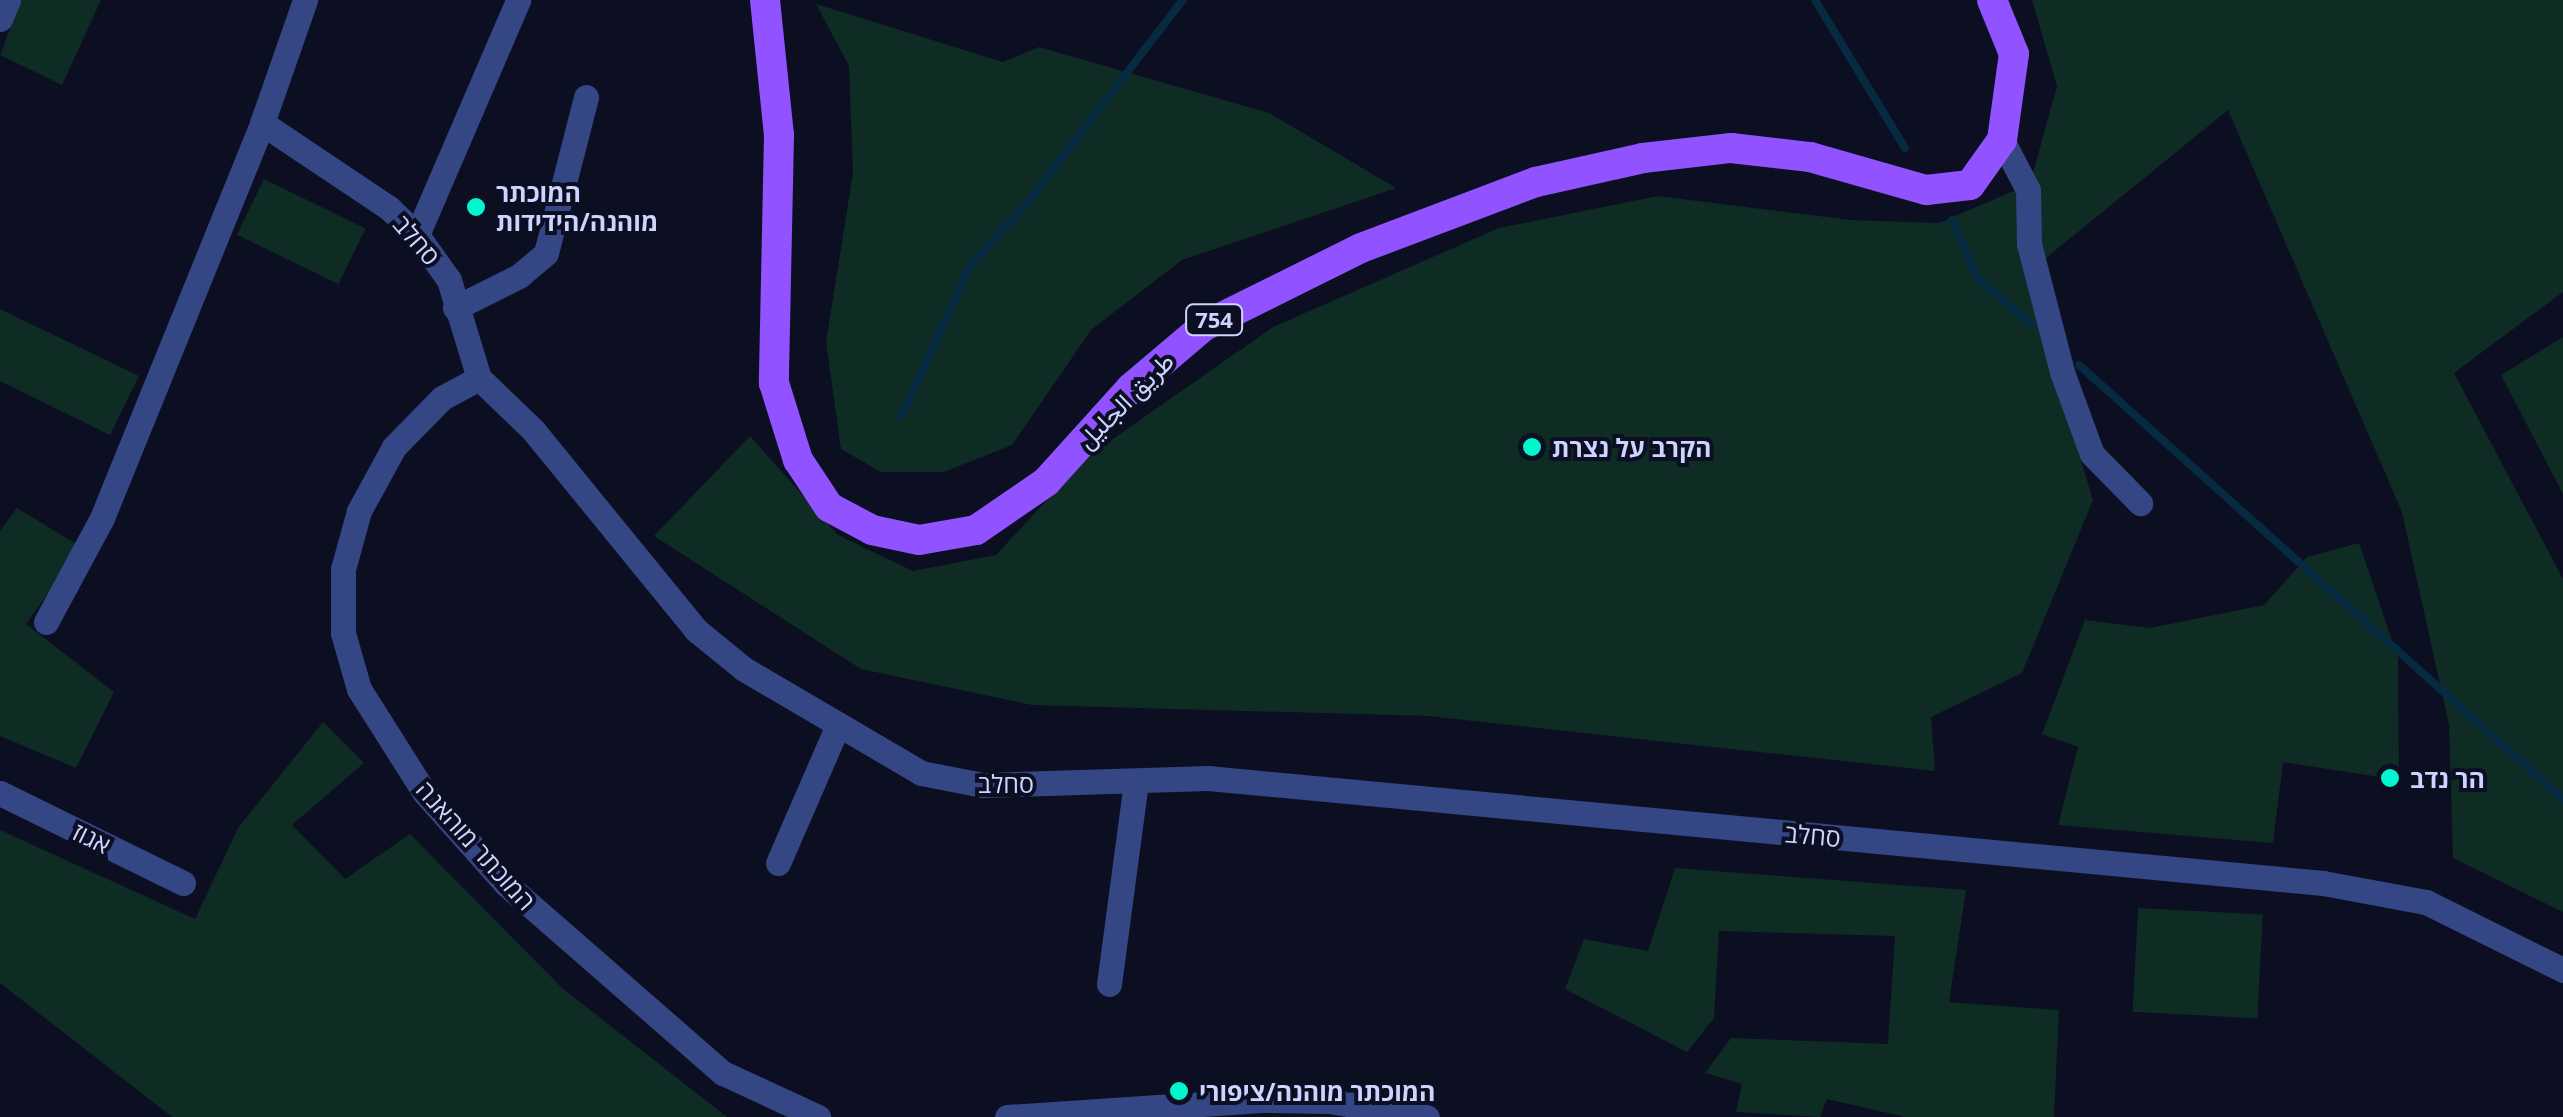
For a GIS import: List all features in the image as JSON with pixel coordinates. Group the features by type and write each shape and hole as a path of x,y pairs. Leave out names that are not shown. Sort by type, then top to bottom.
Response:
{"main road":[{"name":"طريق الجليل","path":"765,0 779,135 774,383 798,460 829,507 872,530 920,540 976,530 1046,482 1131,388 1204,326 1361,248 1536,182 1643,158 1732,148 1810,157 1926,190 1970,185 2002,140 2014,54 1992,0"}],"street":[{"path":"0,19 8,0"},
{"path":"46,622 102,518 262,123 305,0"},
{"path":"417,235 518,0"},
{"path":"456,308 519,276 546,253 586,97"},
{"name":"סחלב","path":"262,123 389,208 417,235 449,280 480,378 533,430 696,630 744,669 883,756 953,780 1208,778 2368,889 2477,922 2563,970"},
{"path":"2002,140 2028,190 2029,244 2062,372 2092,454 2140,503"},
{"name":"המוכתר מוהאנה","path":"480,378 442,398 394,446 359,511 343,569 343,632 359,689 424,792 506,884 723,1073 818,1117"},
{"path":"778,863 838,727"},
{"path":"1109,984 1136,780"},
{"name":"אגוז","path":"0,793 183,883"},
{"path":"1008,1117 1265,1100 1329,1101 1428,1117"}],"green space":[{"path":"21,0 101,0 62,85 0,55"},
{"path":"2032,0 2563,0 2563,292 2454,373 2563,579 2563,912 2453,858 2449,725 2402,512 2228,110 2025,275 2093,500 2022,673 1931,717 1935,771 1428,716 1032,705 861,669 654,536 750,436 838,535 913,571 996,555 1087,457 1273,327 1499,228 1658,196 1851,220 1939,223 2030,184 2057,86"},
{"path":"816,4 1003,62 1039,47 1269,113 1396,188 1182,260 1091,330 1012,445 944,472 881,472 841,449 826,342 853,173 849,66"},
{"path":"264,179 366,229 338,284 237,235"},
{"path":"0,309 139,376 110,435 0,381"},
{"path":"2563,337 2563,494 2501,375"},
{"path":"17,508 81,547 26,624 114,692 76,768 0,736 0,531"},
{"path":"2359,543 2398,658 2399,780 2283,762 2273,843 2058,825 2078,747 2042,734 2085,620 2150,628 2264,605 2307,557"},
{"path":"323,722 364,763 292,825 345,879 410,834 562,988 727,1117 172,1117 0,983 0,830 195,919 238,828"},
{"path":"1675,868 1966,890 1949,1002 2059,1010 2054,1117 1905,1117 1827,1099 1820,1117 1736,1112 1742,1084 1705,1073 1731,1038 1888,1044 1895,936 1719,931 1714,1018 1687,1052 1565,989 1584,939 1648,951"},
{"path":"2138,908 2263,915 2257,1018 2133,1012"}],"waterway":[{"path":"901,417 970,266 1027,203 1183,0"},
{"path":"1815,0 1905,148"},
{"path":"1952,220 1978,279 2031,324"},
{"path":"2079,365 2563,799"}],"place":[{"name":"המוכתר מוהנה/הידידות","path":"476,207"},
{"name":"הקרב על נצרת","path":"1532,447"},
{"name":"הר נדב","path":"2390,778"},
{"name":"המוכתר מוהנה/ציפורי","path":"1179,1091"}]}
